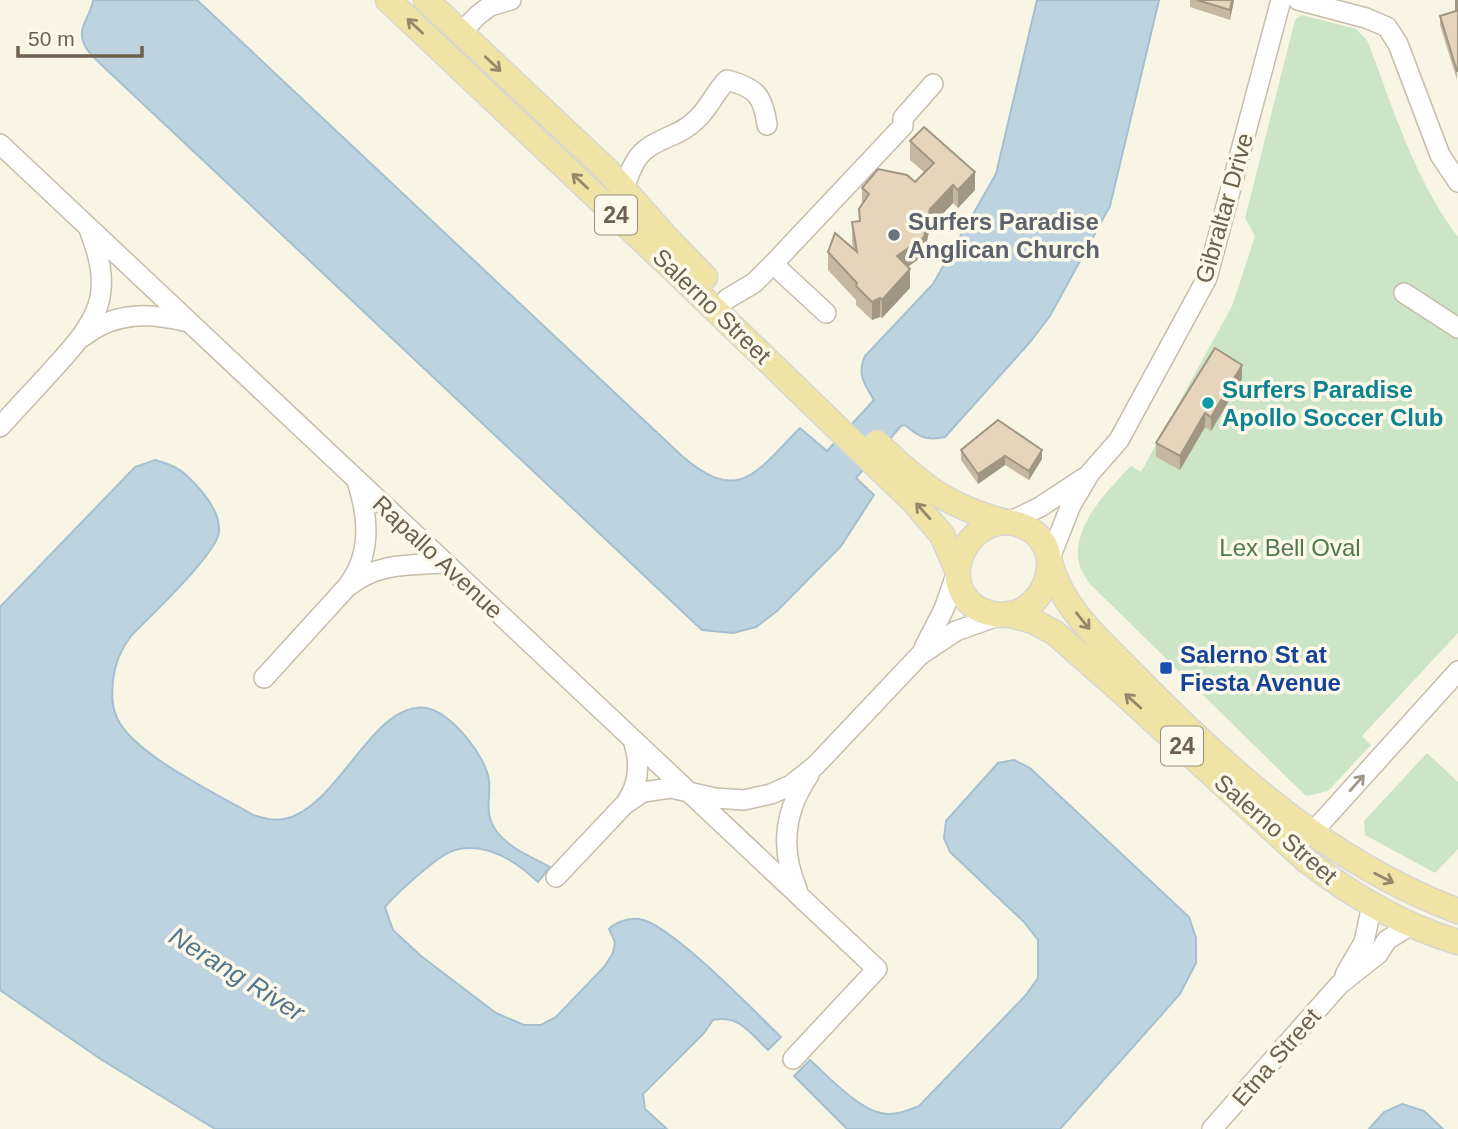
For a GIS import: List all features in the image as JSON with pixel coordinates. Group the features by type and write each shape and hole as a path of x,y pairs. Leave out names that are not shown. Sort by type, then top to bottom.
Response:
{"main road":[{"name":"Salerno Street","path":"387,0 722,304 878,455 936,526 957,571"},
{"name":"Salerno Street","path":"426,0 624,188 722,304"},
{"name":"Salerno Street","path":"878,455 952,503 970,512 1007,522"},
{"name":"24","path":"1007,522 1022,525 1035,533 1044,543 1050,560"},
{"path":"957,571 964,549 976,534 991,525 1007,522"},
{"name":"Salerno Street","path":"1050,560 1060,590 1088,628 1231,769 1311,834 1342,854 1384,878 1458,911"},
{"path":"1004,615 1027,605 1040,593 1048,578 1050,560"},
{"name":"24","path":"957,571 961,589 967,599 983,611 1004,615"},
{"name":"Salerno Street","path":"1004,615 1033,621 1055,633 1307,860 1349,892 1372,905"},
{"name":"24","path":"1372,905 1411,925 1458,942"}],"street":[{"path":"461,33 484,10 511,0"},
{"name":"Gibraltar Drive","path":"1050,560 1063,519 1090,473 1119,440 1207,278 1280,0"},
{"path":"1298,0 1366,18 1388,27 1398,44 1440,155 1458,182"},
{"path":"624,188 635,161 645,150 688,128 699,118 715,92 727,80 754,90 764,103 767,125"},
{"path":"722,304 754,283 773,264 902,126 903,118 933,84"},
{"name":"Rapallo Avenue","path":"0,144 877,969 793,1059"},
{"path":"0,427 81,339 93,321 101,284 99,255 89,228"},
{"path":"773,264 826,313"},
{"path":"1404,293 1458,328"},
{"path":"81,339 99,326 130,316 158,315 189,322"},
{"name":"Gibraltar Drive","path":"1007,522 1041,507 1090,473"},
{"path":"264,678 346,588 360,566 367,537 366,514 357,481"},
{"path":"346,588 364,576 391,566 443,563"},
{"path":"920,655 944,609 957,571"},
{"path":"556,877 624,805 638,794 653,789 687,790 728,799 761,797 778,792 797,781 920,655 964,628 1004,615"},
{"path":"1311,834 1458,671"},
{"path":"624,805 633,792 637,778 638,760 633,740"},
{"path":"800,895 788,863 787,826 800,789 822,758"},
{"name":"Etna Street","path":"1339,985 1364,942 1372,905"},
{"name":"Etna Street","path":"1212,1129 1339,985 1378,954 1387,940 1411,925"}],"green space":[{"name":"Lex Bell Oval","path":"1302,15 1356,29 1367,40 1417,167 1458,237 1458,633 1362,736 1371,745 1328,791 1306,796 1089,583 1080,566 1078,550 1086,523 1102,498 1131,466 1141,472 1232,306 1255,236 1245,218 1295,20"},
{"path":"1427,753 1458,782 1458,849 1435,873 1365,835 1364,821"}],"water":[{"path":"93,0 197,0 682,456 702,471 719,479 733,480 747,477 759,469 800,428 827,451 874,400 862,374 865,356 933,284 996,174 1037,0 1159,0 1110,206 1050,316 945,437 923,437 905,425 901,426 856,478 874,495 841,546 777,611 756,627 733,633 702,630 94,58 82,38"},
{"name":"Nerang River","path":"155,460 177,468 197,486 215,511 219,532 207,555 131,636 119,657 113,680 114,709 126,732 140,745 178,772 253,815 280,820 303,811 322,796 389,721 407,710 426,708 436,711 456,726 482,760 489,781 490,819 497,832 515,848 550,867 538,882 512,861 492,852 470,848 453,851 427,868 385,907 393,930 421,956 496,1013 524,1025 541,1025 556,1017 604,967 613,953 615,942 609,929 622,921 639,919 653,924 691,951 781,1037 768,1050 737,1022 713,1020 704,1033 643,1094 645,1109 667,1129 215,1129 102,1060 0,990 0,607 135,467"},
{"path":"1014,760 1030,768 1189,917 1196,938 1196,963 1180,994 1060,1129 847,1129 794,1076 810,1060 844,1091 872,1110 891,1114 910,1110 919,1106 1026,995 1038,978 1038,940 1024,922 950,852 944,838 946,821 998,763"},
{"path":"1402,1104 1424,1111 1443,1129 1369,1129 1384,1112"}],"building":[{"path":"1197,0 1232,0 1230,10"},
{"path":"1456,0 1458,71 1440,16 1456,11"},
{"name":"Surfers Paradise Anglican Church","path":"924,127 975,172 958,190 953,185 930,209 924,237 897,256 910,269 882,300 880,298 872,302 828,252 835,233 857,252 852,222 860,221 859,209 869,194 862,188 878,169 907,175 915,182 934,163 910,141"},
{"name":"Surfers Paradise Apollo Soccer Club","path":"1215,348 1242,365 1211,417 1205,413 1180,456 1156,443"},
{"path":"998,420 1042,450 1029,471 1005,456 978,474 961,450"}],"place":[{"name":"Surfers Paradise Anglican Church","path":"894,235"},
{"name":"Surfers Paradise Apollo Soccer Club","path":"1208,403"},
{"name":"Salerno St at Fiesta Avenue","path":"1166,668"}]}
